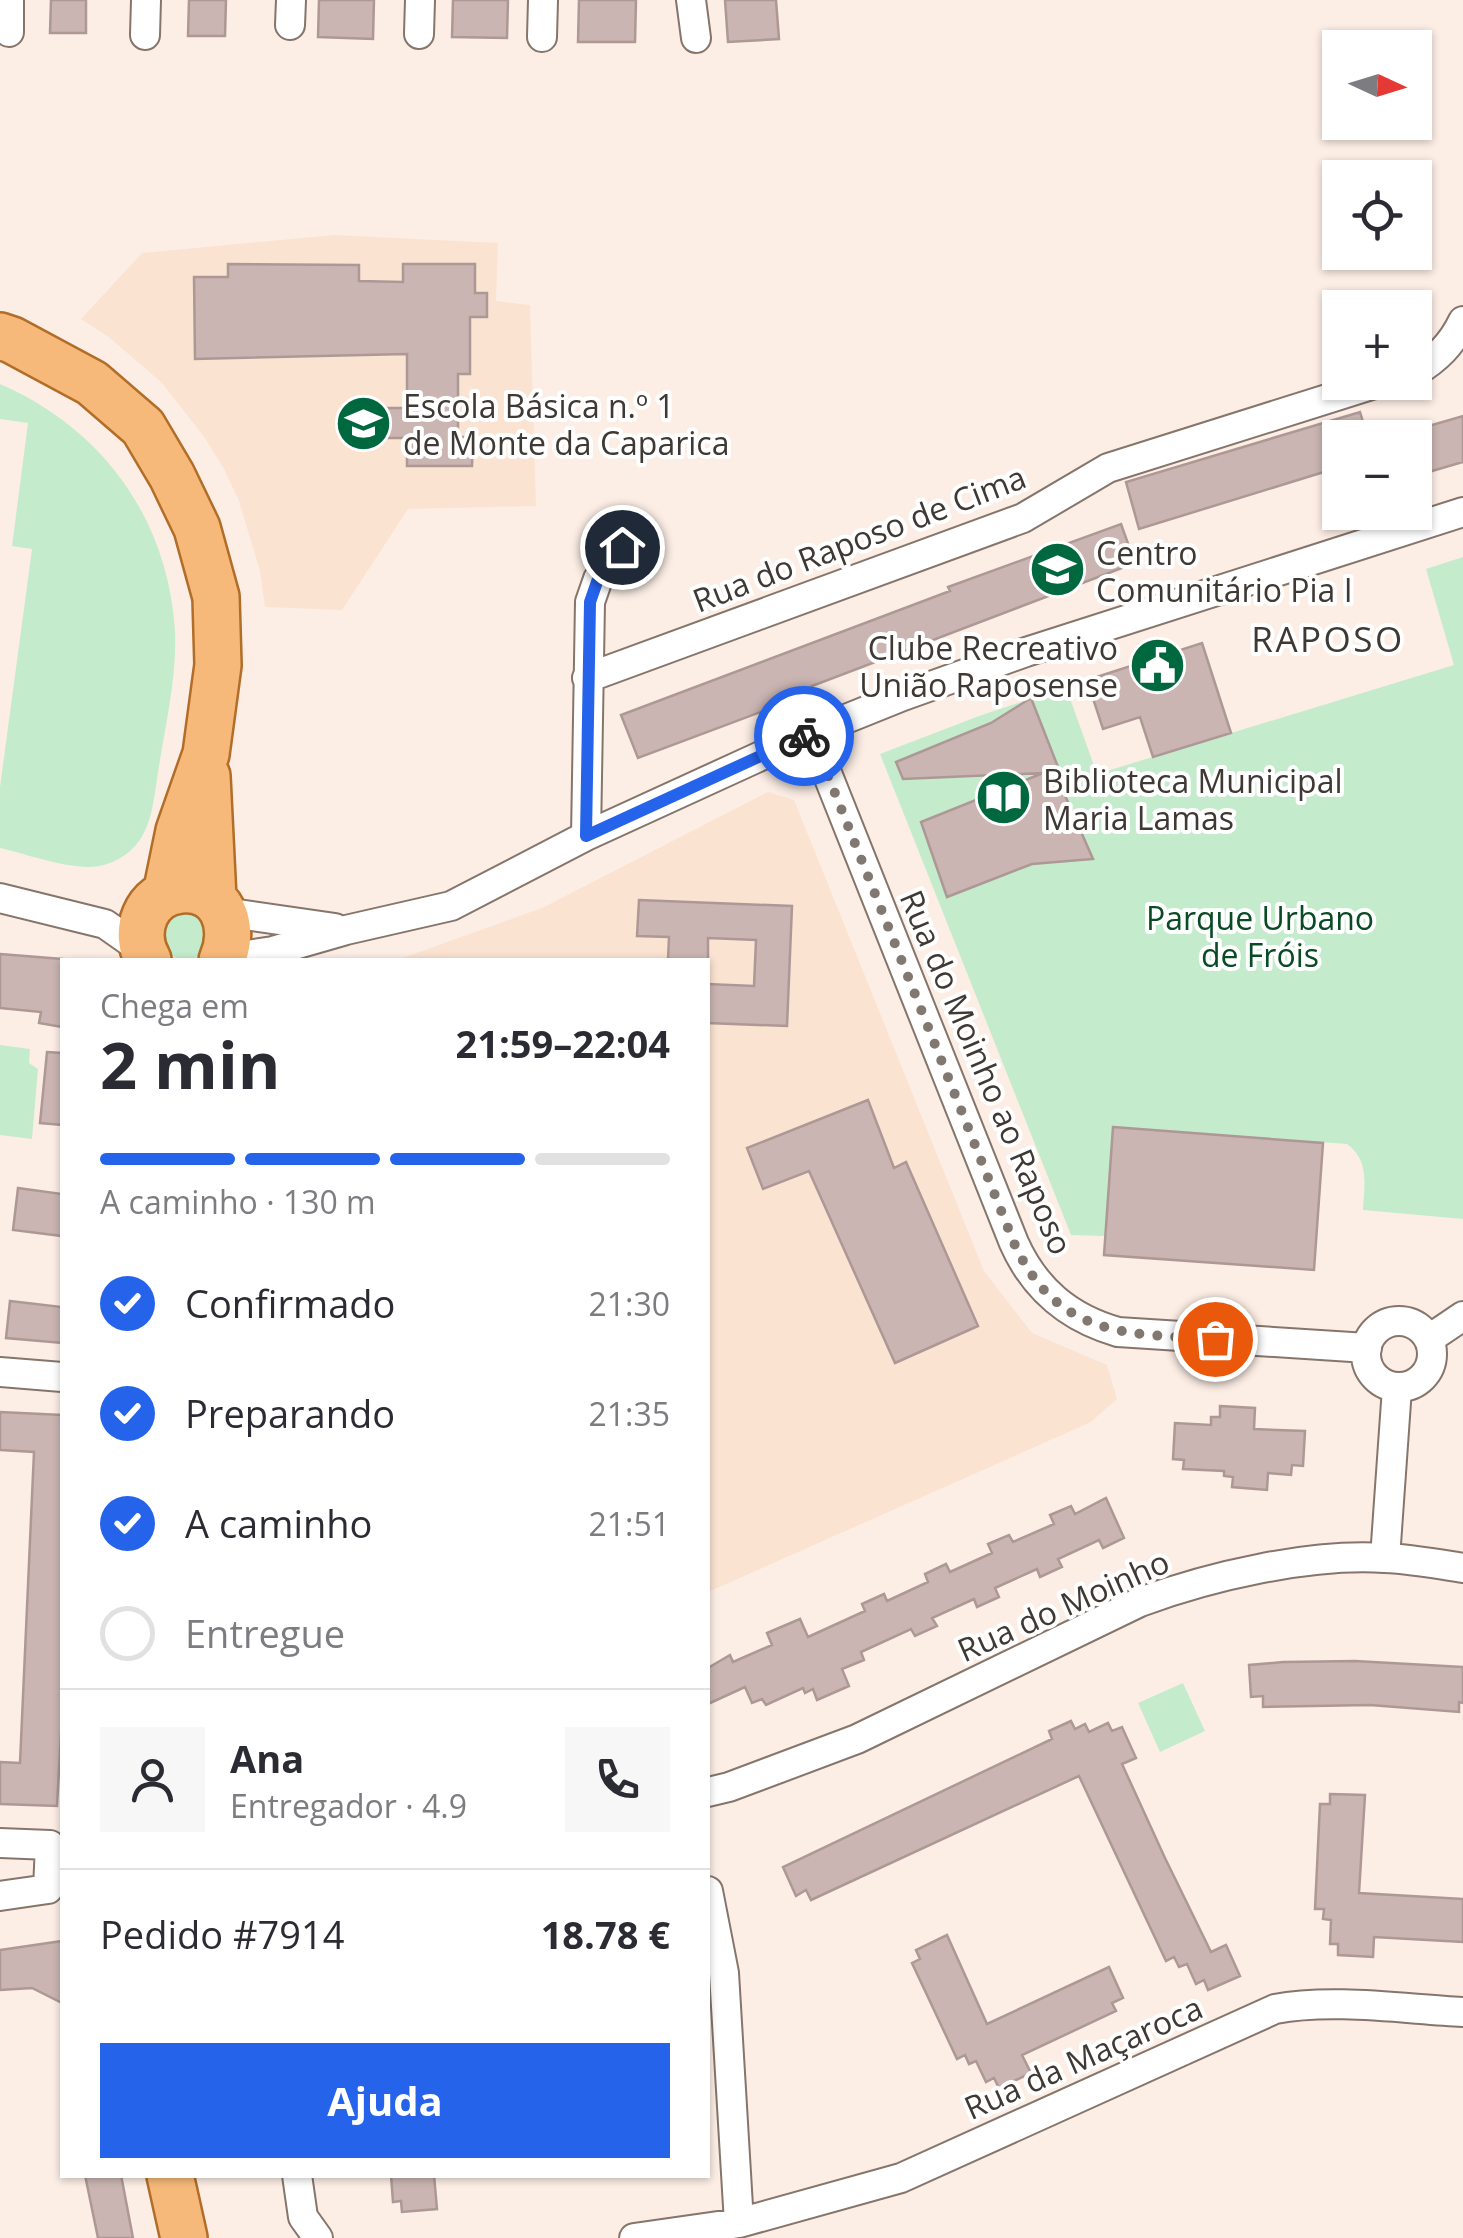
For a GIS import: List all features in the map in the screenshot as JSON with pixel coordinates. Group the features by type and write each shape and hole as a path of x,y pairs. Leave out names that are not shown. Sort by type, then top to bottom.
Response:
{"main road":[{"path":"0,336 92,384 143,427 197,528 216,597 218,666 206,754 159,898 143,917 140,933 145,955"},
{"path":"206,754 218,906 229,928 229,944 223,958"},
{"path":"159,898 182,889 198,892 218,906"},
{"path":"171,2178 184,2238"},
{"path":"199,2178 212,2238"}],"street":[{"path":"8,32 10,0"},
{"path":"145,35 146,0"},
{"path":"419,34 420,0"},
{"path":"542,0 542,37"},
{"path":"690,0 696,38"},
{"path":"1432,360 1450,344 1463,321"},
{"name":"Rua do Raposo de Cima","path":"587,678 1023,518 1108,468 1324,400"},
{"path":"233,958 451,906 586,836 811,733 964,673 1463,512"},
{"path":"586,836 590,602 598,579 622,547"},
{"name":"Rua do Moinho ao Raposo","path":"811,733 1014,1243 1047,1294 1080,1318 1118,1332 1367,1348"},
{"path":"0,898 105,924 145,955"},
{"path":"105,924 159,898"},
{"path":"218,906 346,930"},
{"path":"1429,1339 1463,1316"},
{"path":"1409,1322 1429,1339 1432,1361 1425,1376 1411,1386 1397,1388 1383,1383 1368,1367 1369,1340 1388,1323 1409,1322"},
{"path":"0,1372 60,1377"},
{"path":"1385,1558 1397,1388"},
{"name":"Rua do Moinho","path":"710,1792 857,1739 1166,1593 1306,1561 1385,1558 1463,1568"},
{"path":"0,1843 50,1845 48,1889 0,1896"},
{"path":"710,1900 724,1973 739,2223"},
{"name":"Rua da Maçaroca","path":"634,2238 739,2223 901,2178 1275,2009 1335,2005 1463,2012"},
{"path":"297,2178 303,2217 318,2238"}],"shaded area":[{"name":"Escola Básica n.º 1 de Monte da Caparica","path":"335,235 498,243 496,301 530,305 536,506 408,509 342,610 265,607 260,571 239,501 205,438 162,383 110,338 81,319 142,253"},
{"path":"768,792 794,800 984,1271 1032,1333 1107,1365 1117,1399 1091,1422 710,1591 710,958 403,958 542,908"}],"green space":[{"path":"0,384 69,425 123,482 159,551 170,590 174,665 151,812 132,849 104,865 66,865 0,848 0,787 32,549 12,546 28,423 0,419"},
{"name":"Parque Urbano de Fróis","path":"1463,557 1463,1219 1363,1210 1362,1166 1347,1144 1114,1127 1105,1236 1071,1235 880,754 1066,687 1097,774 1454,665 1426,569"},
{"path":"190,908 211,926 204,953 195,958 172,955 163,947 164,919"},
{"path":"0,1045 30,1049 29,1063 38,1069 32,1139 0,1135"},
{"path":"1183,1683 1205,1731 1160,1752 1138,1703"}],"building":[{"path":"51,0 86,0 86,33 50,33"},
{"path":"189,0 226,0 225,36 188,36"},
{"path":"319,0 374,0 373,39 318,37"},
{"path":"453,0 508,0 507,38 452,37"},
{"path":"579,0 636,0 635,42 578,42"},
{"path":"725,0 776,0 779,39 728,42"},
{"path":"228,264 359,265 359,281 403,282 403,264 475,264 475,293 487,293 487,317 470,317 470,374 458,374 458,437 473,437 472,466 407,466 407,438 386,438 386,408 407,408 407,354 195,359 194,277 228,277"},
{"path":"1360,412 1362,420 1333,420"},
{"path":"1463,416 1463,462 1432,471 1432,425"},
{"path":"1322,423 1322,473 1139,529 1126,482"},
{"path":"1121,524 1135,563 812,686 814,692 638,758 621,715"},
{"path":"1202,643 1231,733 1153,757 1140,717 1103,729 1087,680"},
{"name":"Biblioteca Municipal Maria Lamas","path":"1031,698 1067,790 1063,791 1093,859 1032,864 947,897 921,822 1043,773 903,779 896,762 991,723"},
{"path":"639,900 792,906 787,1026 710,1023 710,984 754,986 756,940 708,938 708,958 668,958 669,937 637,936"},
{"path":"0,954 60,959 60,1027 39,1023 41,1012 0,1008"},
{"path":"47,1052 60,1053 60,1125 40,1123"},
{"path":"868,1100 894,1168 906,1162 978,1326 895,1363 809,1171 763,1189 747,1148"},
{"path":"1113,1127 1323,1143 1314,1270 1104,1255"},
{"path":"18,1188 60,1194 60,1236 13,1230"},
{"path":"10,1301 60,1307 60,1343 6,1338"},
{"path":"1220,1406 1255,1408 1254,1429 1305,1431 1303,1466 1292,1465 1291,1475 1268,1473 1267,1490 1232,1487 1233,1477 1224,1476 1224,1471 1183,1469 1184,1460 1173,1459 1175,1423 1211,1425 1211,1417 1220,1417"},
{"path":"0,1412 60,1415 57,1806 0,1804 0,1762 20,1763 34,1452 0,1450"},
{"path":"1106,1498 1124,1538 1103,1548 1099,1540 1058,1559 1062,1567 1040,1577 1037,1569 995,1588 999,1597 977,1607 974,1599 932,1618 937,1626 915,1636 911,1629 861,1652 864,1660 842,1669 849,1686 817,1700 813,1689 805,1693 803,1688 766,1705 762,1699 752,1703 745,1687 710,1703 710,1667 730,1655 733,1662 772,1645 767,1633 800,1619 808,1637 865,1611 862,1604 884,1594 887,1601 928,1582 925,1574 946,1564 950,1572 992,1553 988,1544 1009,1535 1013,1542 1054,1524 1050,1515 1071,1506 1075,1514"},
{"path":"1355,1661 1463,1667 1463,1703 1459,1702 1459,1712 1370,1705 1263,1707 1263,1696 1251,1697 1249,1665"},
{"path":"1071,1721 1075,1729 1085,1724 1089,1732 1108,1723 1112,1731 1122,1727 1136,1758 1122,1764 1165,1858 1211,1952 1226,1945 1240,1976 1208,1990 1204,1980 1196,1984 1187,1964 1179,1967 1174,1957 1166,1961 1079,1776 811,1900 806,1890 796,1896 783,1867 1052,1739 1049,1731"},
{"path":"1330,1794 1365,1795 1359,1893 1463,1899 1463,1942 1374,1937 1373,1957 1338,1955 1338,1944 1330,1944 1331,1920 1323,1919 1324,1909 1315,1909 1320,1804 1330,1804"},
{"path":"947,1935 987,2024 1109,1967 1123,1998 1112,2003 1116,2011 1022,2055 1031,2073 999,2088 994,2078 986,2082 976,2061 969,2064 965,2055 957,2059 912,1963 920,1959 916,1950"},
{"path":"60,1941 60,2002 32,1988 0,1990 0,1950"},
{"path":"86,2178 122,2178 133,2238 98,2238"},
{"path":"391,2178 434,2178 437,2209 402,2212 401,2201 393,2202"}],"way so far":[{"path":"804,736 811,733 1022,1261 1047,1294 1080,1318 1099,1326 1118,1332 1215,1339"}],"place":[{"name":"Escola Básica n.º 1 de Monte da Caparica","path":"364,423"},
{"name":"Centro Comunitário Pia I","path":"1057,570"},
{"name":"Clube Recreativo União Raposense","path":"1157,665"},
{"name":"Biblioteca Municipal Maria Lamas","path":"1004,798"}],"district":[{"name":"RAPOSO","path":"1328,638"}],"route":[{"path":"622,547 598,579 590,602 586,836 804,736"}]}
